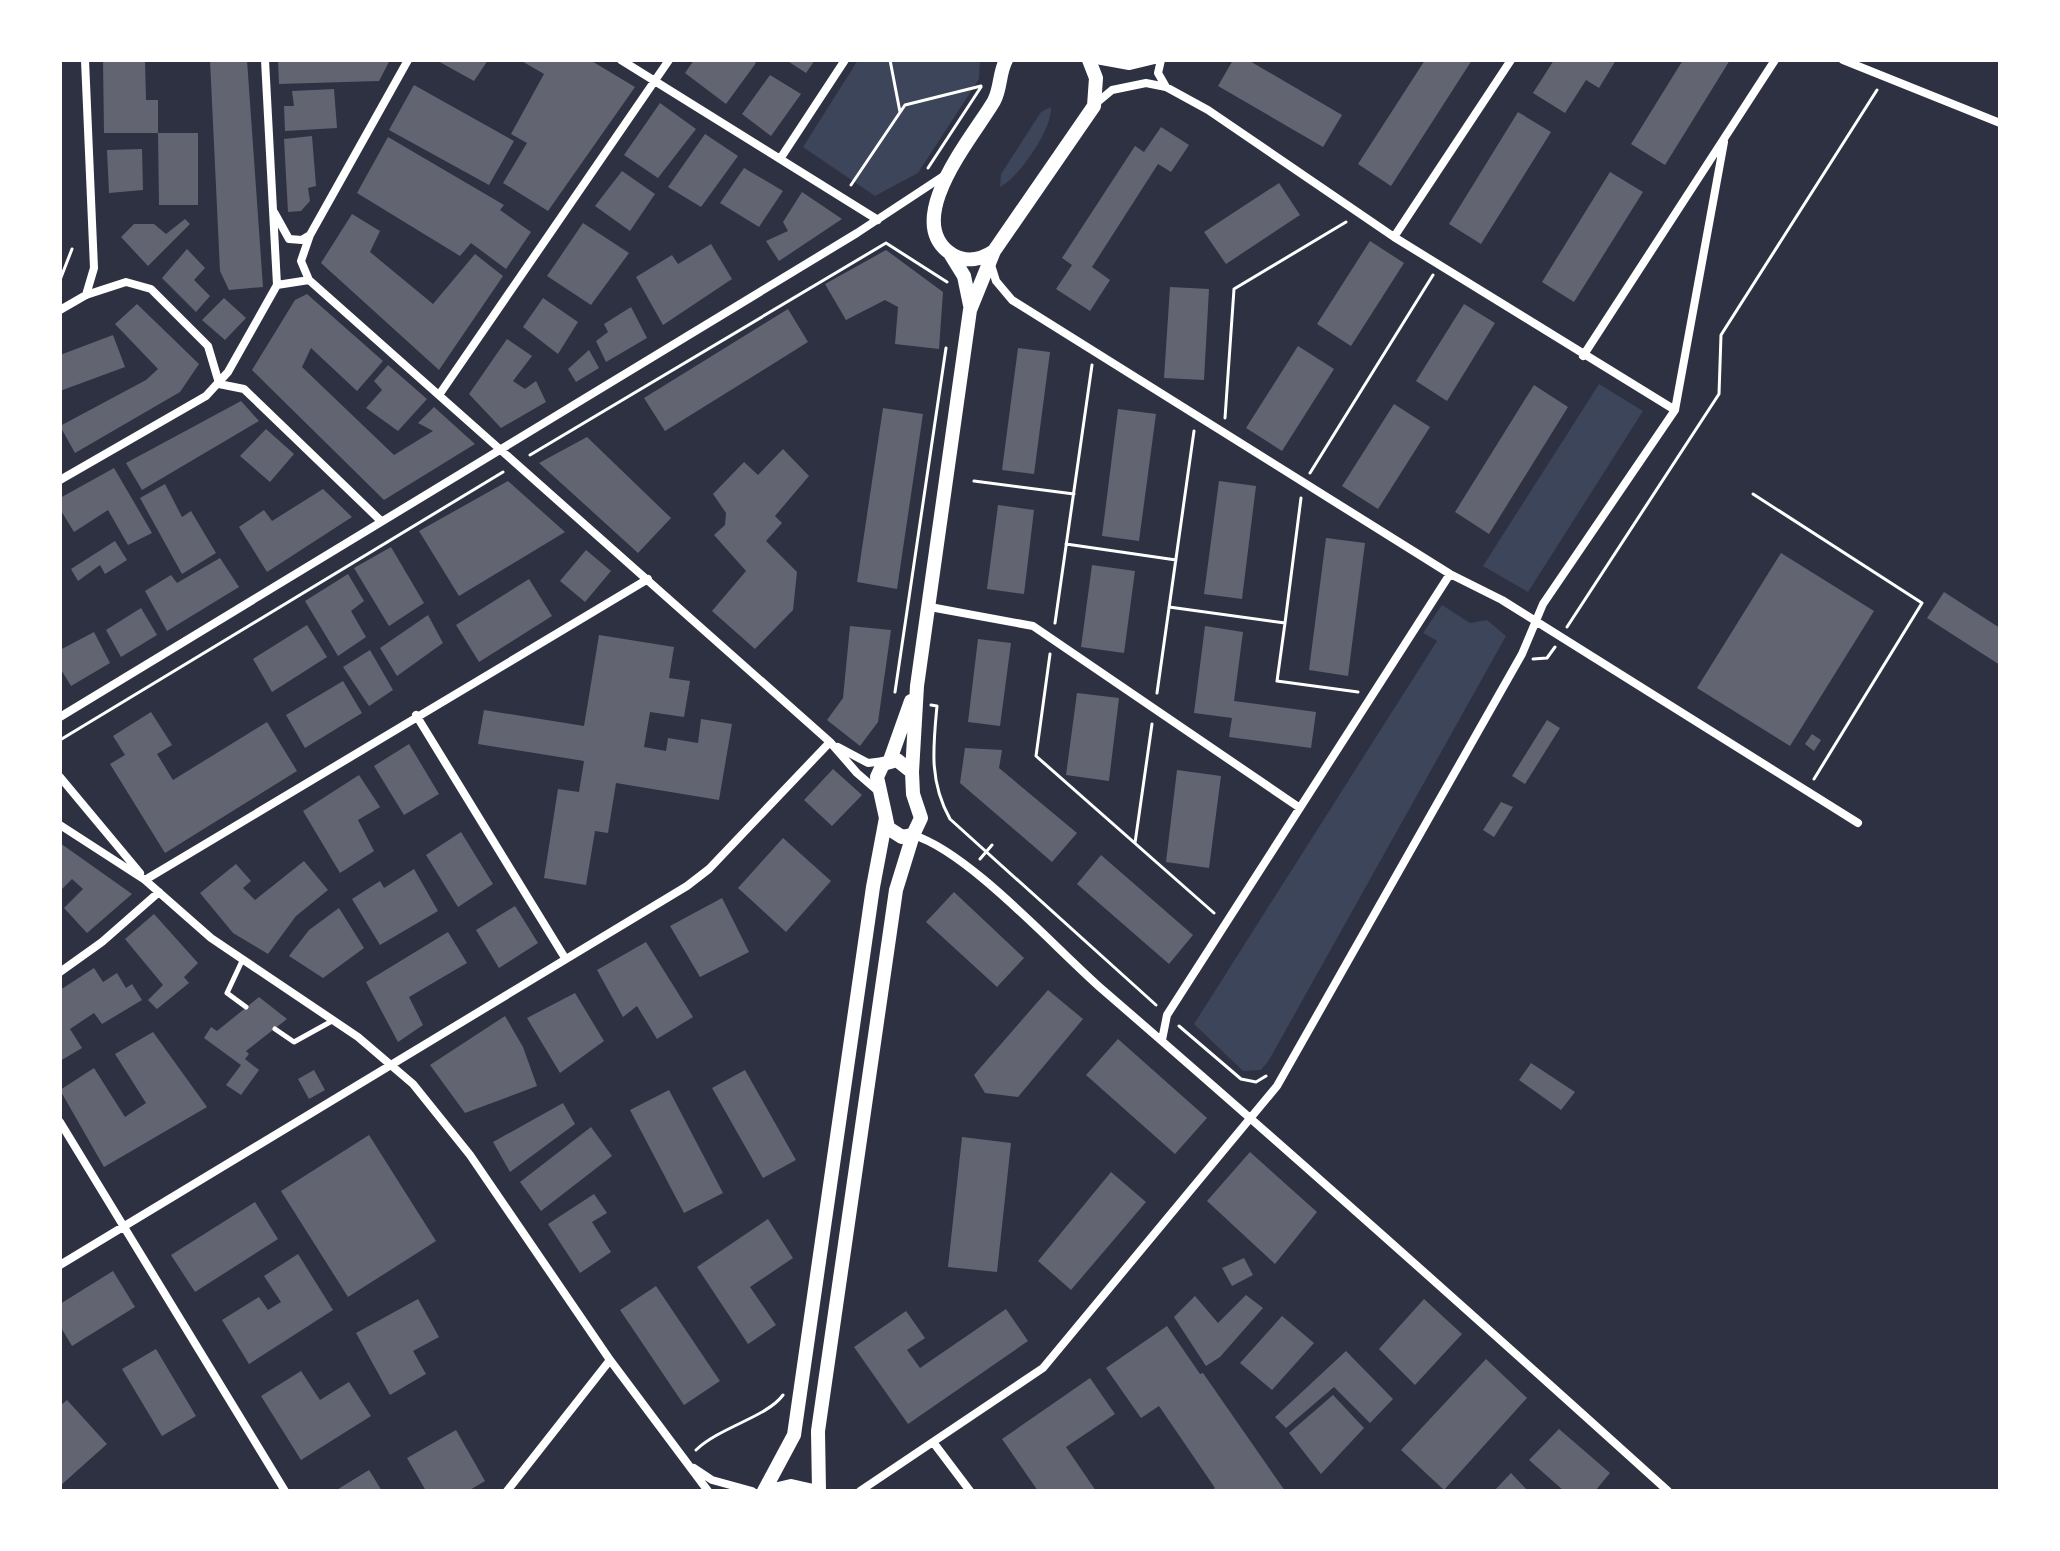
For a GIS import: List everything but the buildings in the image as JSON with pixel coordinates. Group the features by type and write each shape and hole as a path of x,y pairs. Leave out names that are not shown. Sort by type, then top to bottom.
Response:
{"main road":[{"path":"819,1491 818,1431 896,890 921,818 912,772 917,686 970,310 992,256 1094,106 1096,78 1089,60"},
{"path":"970,310 964,276 939,238 937,198 946,175 992,105 1002,64"},
{"path":"949,252 967,260 992,256"},
{"path":"913,835 902,837 892,833 877,777 890,760 917,686"},
{"path":"890,760 905,762 912,772"},
{"path":"767,1491 794,1435 886,818"},
{"path":"767,1491 791,1486 813,1491"}],"street":[{"path":"85,60 94,257 93,279 86,295"},
{"path":"60,480 196,403 219,384 277,285 265,60"},
{"path":"408,60 310,235 301,261 309,280 830,742 857,773 880,792"},
{"path":"621,60 878,220"},
{"path":"439,395 669,60"},
{"path":"780,159 845,60"},
{"path":"1096,60 1129,66 1154,60"},
{"path":"1161,60 1158,73 1166,87"},
{"path":"1394,237 1511,60"},
{"path":"1583,356 1775,60"},
{"path":"1843,60 2000,123"},
{"path":"1094,106 1123,86 1146,83 1166,87 1208,110 1394,237 1675,410"},
{"path":"860,1491 1043,1368 1277,1086 1515,667 1551,591 1675,410 1724,142"},
{"path":"60,717 878,220 946,175"},
{"path":"274,212 289,239 302,240 310,235"},
{"path":"992,256 996,281 1012,300 1450,574 1502,600 1858,823"},
{"path":"277,285 309,280"},
{"path":"60,310 86,295 126,282 151,289 208,346 219,384"},
{"path":"219,384 244,389 381,521"},
{"path":"1162,1040 1167,1015 1450,574"},
{"path":"145,880 416,715 648,579"},
{"path":"930,607 1033,626 1300,808"},
{"path":"416,715 565,958"},
{"path":"830,742 868,763 890,760"},
{"path":"60,1265 687,886 709,869 830,742"},
{"path":"60,777 145,880"},
{"path":"60,825 145,880 242,961 392,1063 470,1155 610,1360 708,1491"},
{"path":"913,835 946,848 1253,1117 1668,1491"},
{"path":"60,972 85,956 159,892"},
{"path":"61,1125 285,1491"},
{"path":"507,1491 610,1360"},
{"path":"933,1442 970,1491"},
{"path":"689,1465 712,1480 752,1491"}],"lane":[{"path":"242,961 227,993 246,1007"},
{"path":"275,1029 294,1042 333,1021"}],"path":[{"path":"890,60 900,112"},
{"path":"922,177 985,80"},
{"path":"851,185 905,105 981,86"},
{"path":"1224,432 1234,289 1360,214"},
{"path":"60,740 886,243 952,286"},
{"path":"61,277 72,249"},
{"path":"895,697 945,350 951,341"},
{"path":"1135,843 1196,415"},
{"path":"974,481 1074,494"},
{"path":"1753,494 1922,603 1806,792"},
{"path":"1066,544 1176,560"},
{"path":"1285,623 1277,681 1373,694"},
{"path":"937,706 932,763 941,803 950,819 1241,1079 1256,1082"},
{"path":"986,853 992,845"}],"shaded area":[{"path":"858,60 980,60 979,79 918,173 875,196 803,147"},
{"path":"1051,107 1047,127 1033,152 1016,174 1000,187 1001,174 1041,112"},
{"path":"1599,384 1643,411 1528,592 1483,566"},
{"path":"1442,605 1470,623 1487,620 1506,636 1269,1060 1261,1070 1243,1071 1194,1024 1437,641 1423,633"}]}
